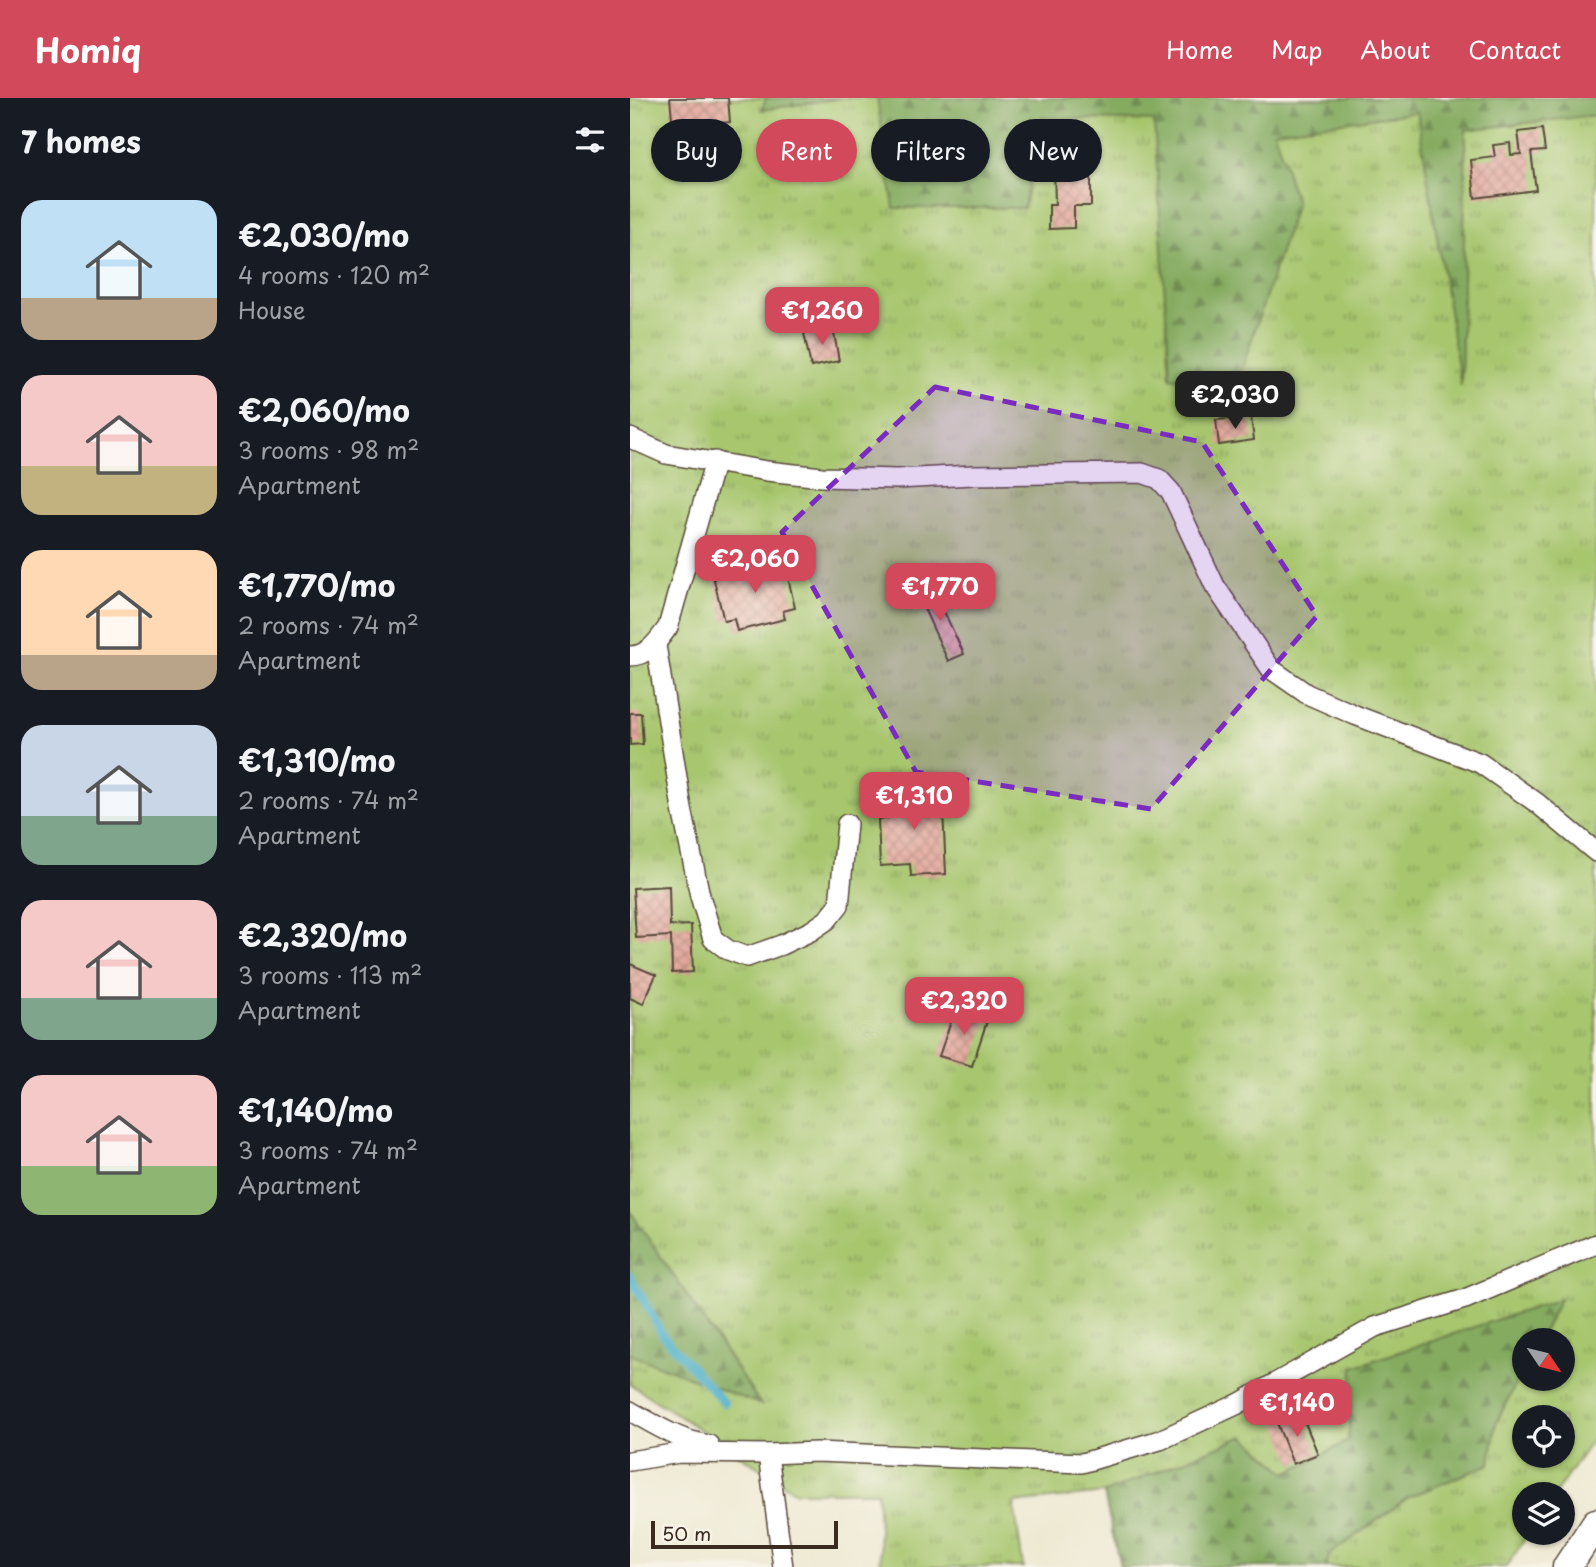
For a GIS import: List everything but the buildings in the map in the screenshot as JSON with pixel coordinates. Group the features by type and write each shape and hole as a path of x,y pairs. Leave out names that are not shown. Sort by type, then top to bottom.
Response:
{"main road":[{"path":"1567,1567 1596,1523"}],"street":[{"path":"630,438 666,454 821,477 897,479 972,475 1142,473 1159,479 1171,492 1215,586 1271,669 1307,694 1480,764 1537,803 1596,852"},
{"path":"630,656 638,656 656,645 668,627 715,461"},
{"path":"656,645 682,809 700,896 713,939 728,950 747,957 781,945 827,920 839,905 847,824"},
{"path":"630,1461 679,1453 817,1452 1082,1463 1160,1440 1238,1404 1375,1327 1465,1299 1596,1244"},
{"path":"630,1411 669,1434 743,1453"},
{"path":"768,1454 783,1567"}],"highlighted area":[{"path":"935,387 1202,442 1317,616 1151,809 916,772 782,532"}],"green space":[{"path":"630,98 1596,98 1596,1434 1575,1465 1575,1405 1512,1405 1512,1468 1573,1468 1563,1482 1512,1482 1512,1545 1521,1545 1506,1567 1120,1567 1104,1493 1014,1503 1023,1567 881,1567 877,1492 796,1492 630,1384"},
{"path":"766,98 841,98 762,110"},
{"path":"877,98 1596,98 1596,115 1466,130 1461,386 1417,112 1274,131 1296,203 1234,394 1170,377 1154,121 1004,119 1004,182 1029,182 1024,208 894,208 890,182 990,182 990,119 880,119"},
{"path":"630,1211 761,1405 634,1356 630,1351"},
{"path":"1560,1299 1545,1328 1512,1328 1512,1391 1496,1423 1490,1464 1409,1497 1329,1555 1326,1567 1120,1567 1104,1493 1244,1436 1287,1473 1348,1441 1353,1367"}],"waterway":[{"path":"630,1276 664,1337 724,1403"}]}
